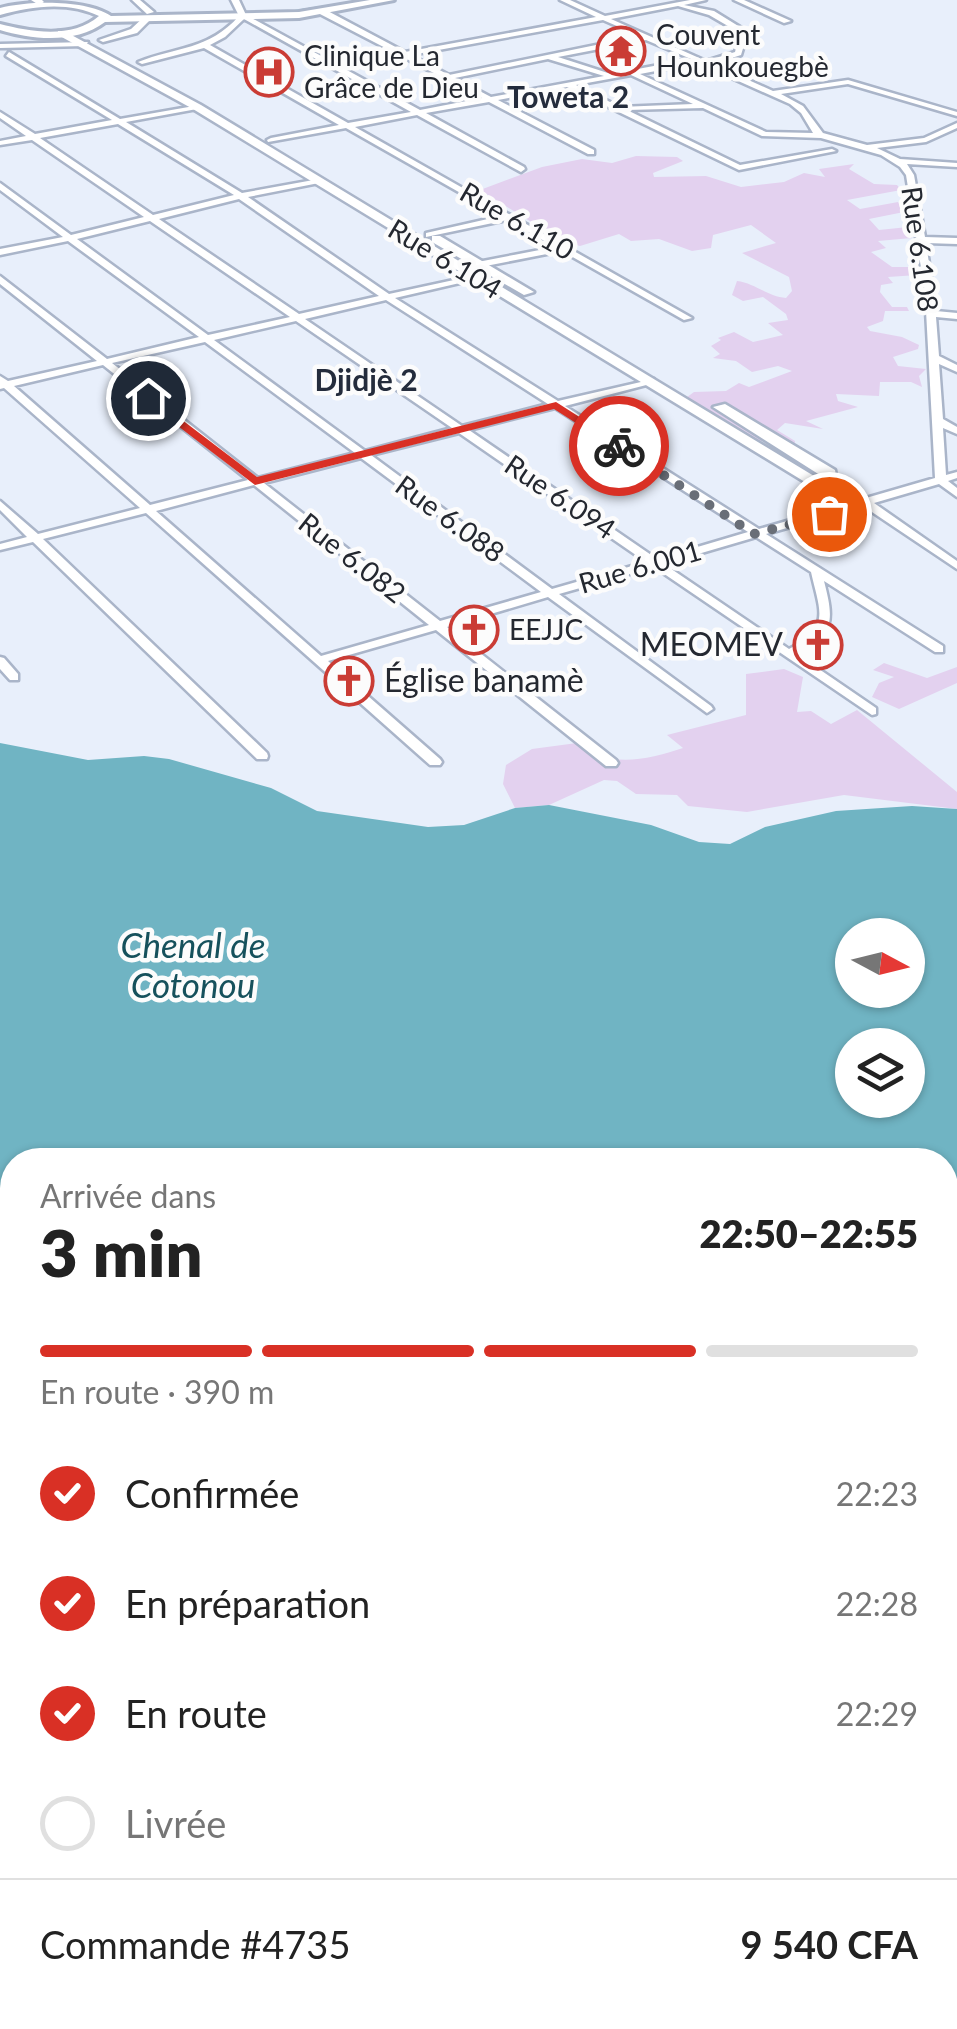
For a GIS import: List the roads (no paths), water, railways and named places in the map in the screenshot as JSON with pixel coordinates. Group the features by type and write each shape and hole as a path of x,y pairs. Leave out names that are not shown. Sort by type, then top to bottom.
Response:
{"main road":[{"path":"0,27 21,32 61,32 83,29 105,16 292,10 351,0"},
{"path":"240,9 321,12 389,0"},
{"path":"0,12 14,3 37,1 83,3 105,16"}],"street":[{"path":"103,40 134,30 149,15 136,0"},
{"path":"564,0 772,93 800,108 808,125 820,136"},
{"path":"271,140 738,53 744,32 711,13 658,0"},
{"path":"404,54 702,0"},
{"path":"738,0 787,21"},
{"path":"142,62 204,45 230,31 240,9 416,114 522,169"},
{"path":"321,12 591,152"},
{"name":"Rue 6.104","path":"83,29 830,473 830,483"},
{"name":"Rue 6.104","path":"61,32 197,108 810,479 830,483 866,503"},
{"path":"448,77 648,37"},
{"path":"3,52 85,44"},
{"name":"Rue 6.110","path":"204,45 687,318"},
{"path":"3,52 238,194 387,297 939,649"},
{"path":"549,57 613,75"},
{"name":"Rue 6.108","path":"630,72 765,134 820,136 865,146 901,161 910,176 922,240 934,357 940,480"},
{"path":"772,93 848,82 957,114"},
{"path":"569,84 739,168 832,151"},
{"path":"930,105 957,100"},
{"path":"617,108 708,106"},
{"path":"0,143 197,108"},
{"name":"Rue 6.094","path":"0,114 872,711"},
{"path":"865,146 926,140 957,126"},
{"path":"901,161 957,165"},
{"path":"0,252 73,239 238,194 316,181"},
{"name":"Rue 6.088","path":"0,186 707,709"},
{"path":"429,235 509,217"},
{"path":"922,240 957,240"},
{"path":"460,268 564,248"},
{"path":"2,383 474,277"},
{"name":"Rue 6.082","path":"0,279 611,763"},
{"path":"930,313 957,316"},
{"path":"934,357 957,369"},
{"path":"0,546 650,381"},
{"path":"2,383 435,762"},
{"path":"937,420 957,431"},
{"name":"Rue 6.001","path":"323,660 957,475"},
{"path":"940,480 957,494"},
{"path":"866,503 957,566"},
{"path":"0,504 262,756"},
{"path":"788,654 824,632 825,609 816,570"},
{"path":"0,661 14,677"}],"water":[{"name":"Chenal de Cotonou","path":"0,743 88,760 144,756 169,759 271,788 317,811 428,827 464,825 515,808 549,805 651,825 699,842 730,844 765,827 836,811 912,806 957,809 957,1148 0,1148"}],"waterway":[{"path":"290,12 367,0"},
{"path":"125,15 217,14"}],"place":[{"name":"Couvent Hounkouegbè","path":"621,51"},
{"name":"Clinique La Grâce de Dieu","path":"269,72"},
{"name":"EEJJC","path":"474,630"},
{"name":"MEOMEV","path":"818,645"},
{"name":"Église banamè","path":"349,681"}],"district":[{"name":"Toweta 2","path":"568,98"},
{"name":"Djidjè 2","path":"366,381"}]}
